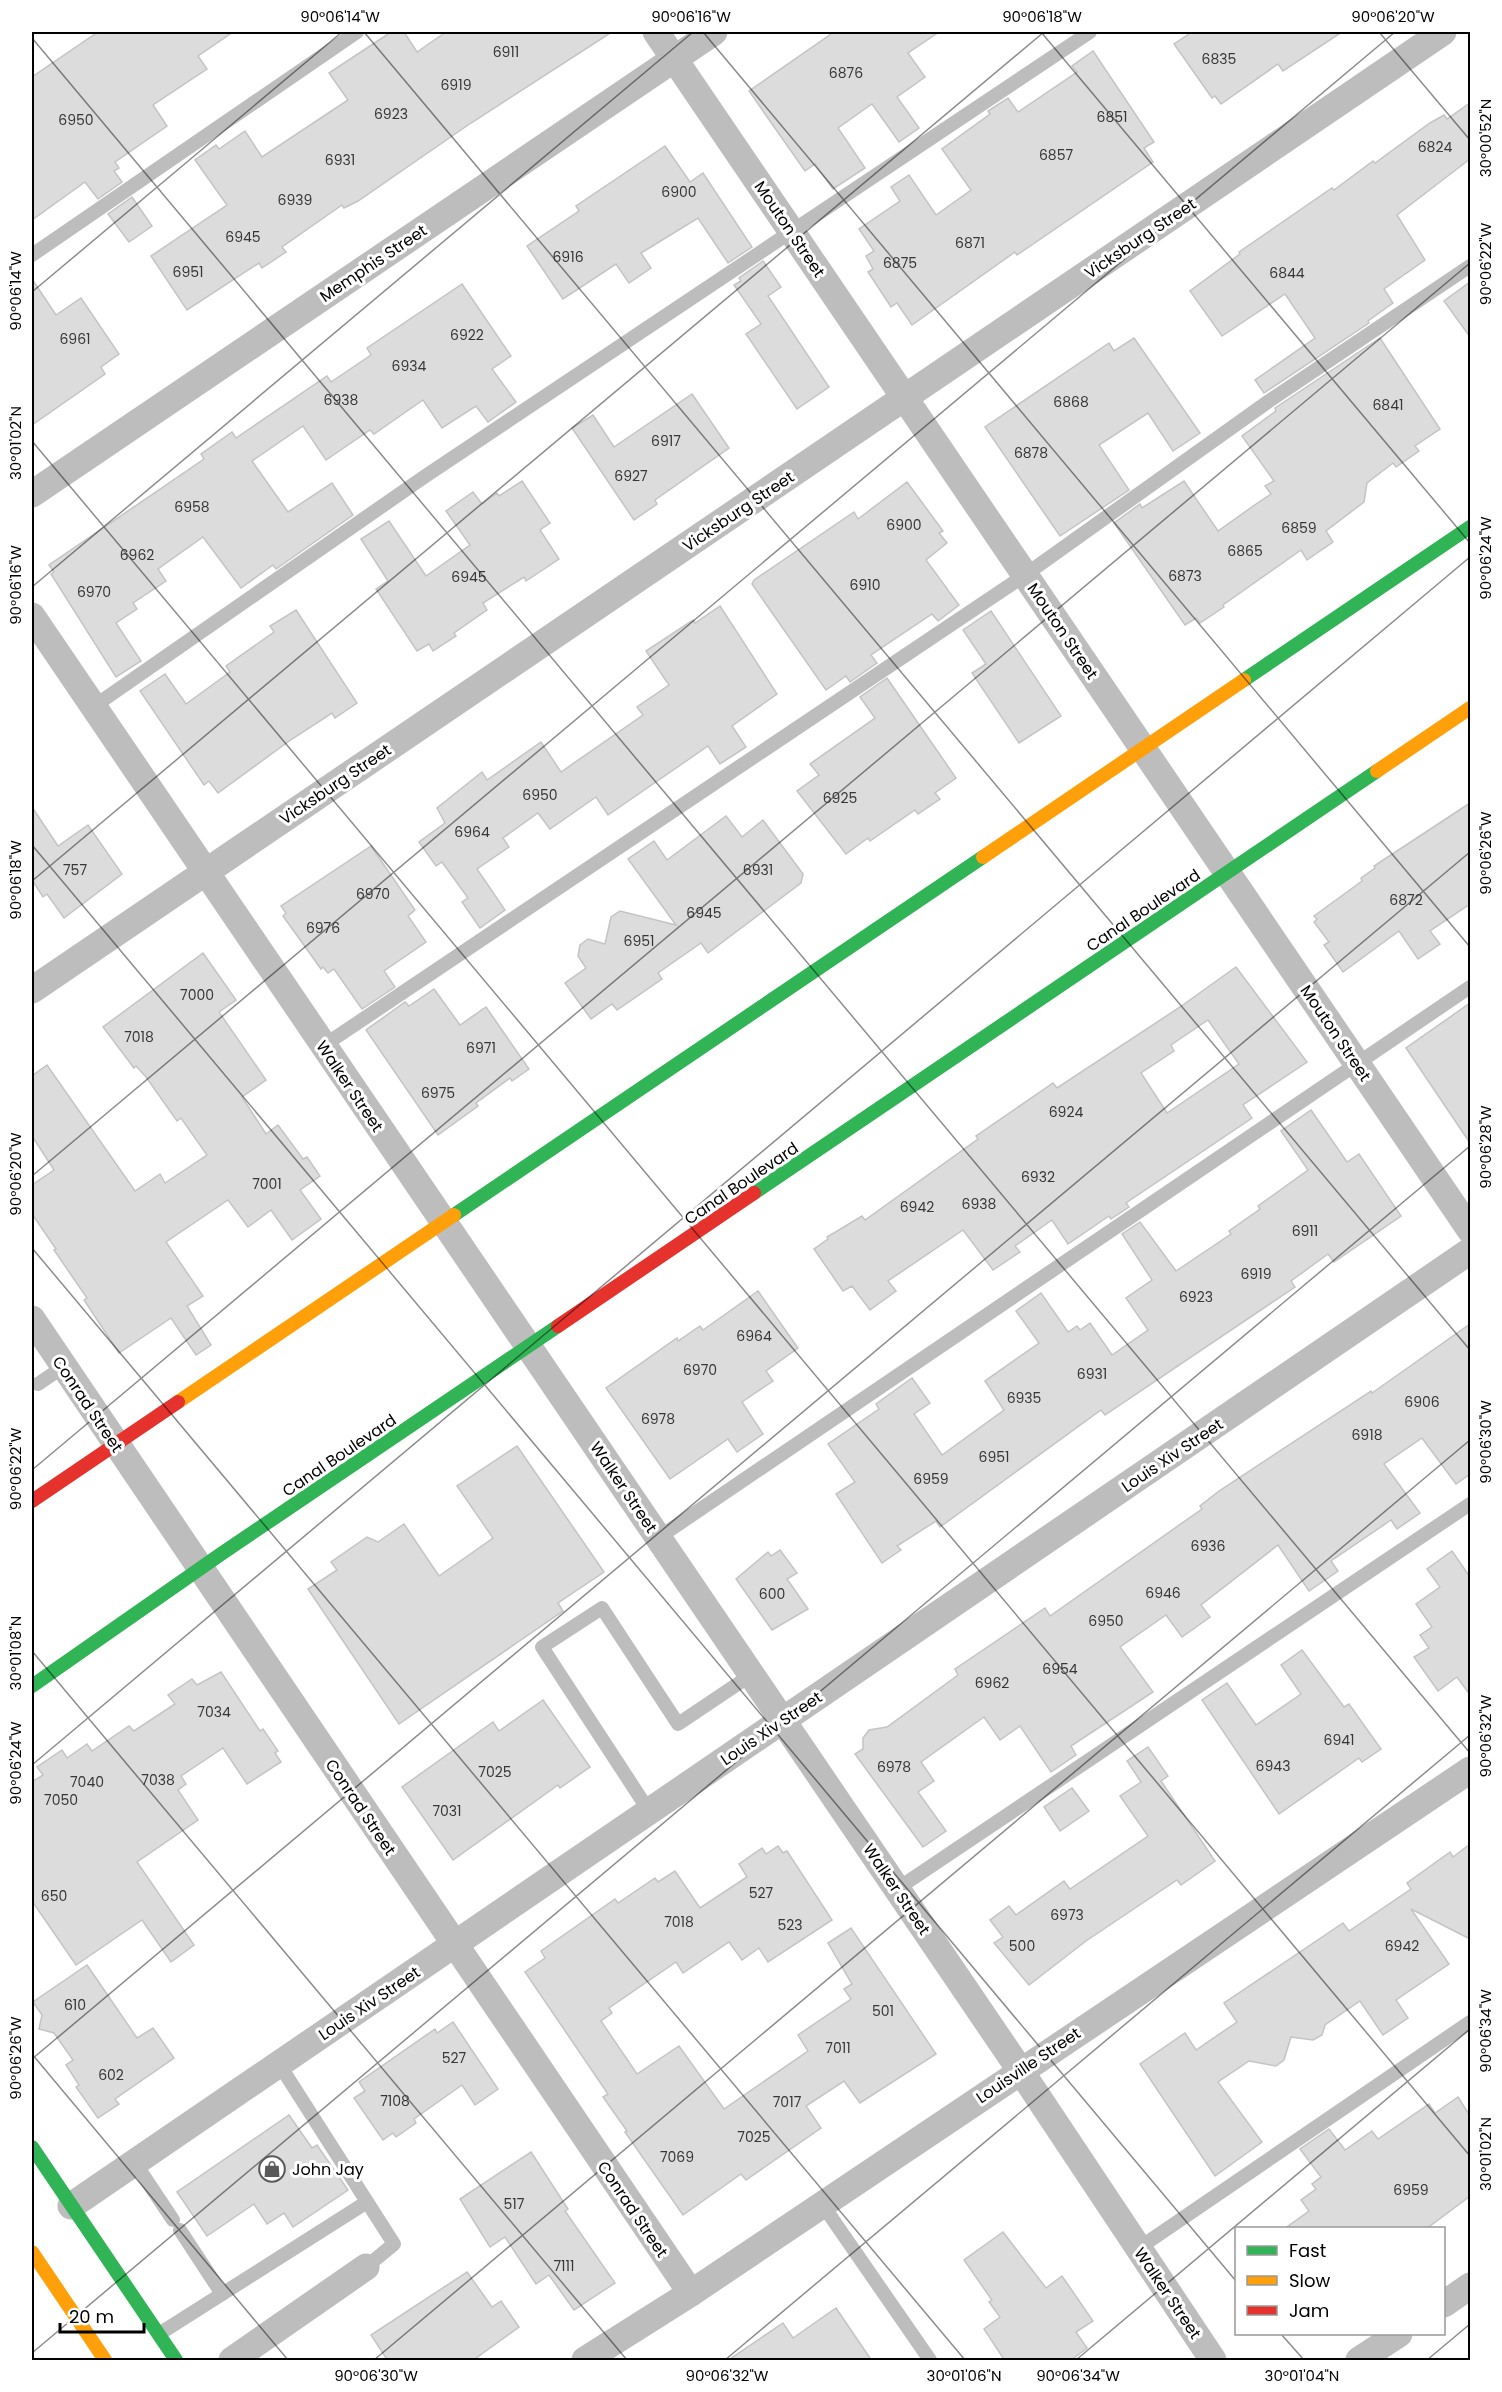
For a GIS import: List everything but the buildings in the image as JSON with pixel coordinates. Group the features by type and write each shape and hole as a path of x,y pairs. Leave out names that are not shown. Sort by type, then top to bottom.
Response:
{"main road":[{"path":"32,1501 1470,527"},
{"name":"Canal Boulevard","path":"32,1686 200,1568 1470,708"},
{"path":"32,2147 176,2361"},
{"path":"32,2252 105,2361"}],"street":[{"name":"Mouton Street","path":"656,32 1470,1230"},
{"name":"Memphis Street","path":"32,494 714,32"},
{"name":"Vicksburg Street","path":"32,990 1443,32"},
{"name":"Walker Street","path":"32,616 1020,2070 1213,2361"},
{"name":"Louis Xiv Street","path":"71,2206 1470,1251"},
{"name":"Conrad Street","path":"32,1319 690,2294"},
{"name":"Louisville Street","path":"585,2361 690,2294 1020,2070 1470,1770"},
{"path":"232,2361 366,2267"},
{"path":"1445,2303 1470,2286"},
{"path":"1359,2361 1398,2335"}],"lane":[{"path":"32,255 245,106 357,32"},
{"path":"93,707 434,471 1090,32"},
{"path":"323,1046 1025,575 1269,401 1470,266"},
{"path":"658,1538 1470,987"},
{"path":"38,1384 63,1367"},
{"path":"897,1889 1470,1504"},
{"path":"649,1811 542,1647 602,1608 678,1724 751,1675"},
{"path":"1138,2248 1470,2022"},
{"path":"279,2064 394,2244 366,2267"},
{"path":"135,2163 222,2294"},
{"path":"158,2335 367,2202"},
{"path":"822,2204 930,2361"}],"traffic: fast":[{"path":"1244,680 1470,527"},
{"path":"754,1193 1377,771"},
{"path":"454,1215 983,857"},
{"path":"32,1686 221,1554 558,1326"},
{"path":"32,2147 176,2360"}],"traffic: slow":[{"path":"983,857 1244,680"},
{"path":"1377,771 1470,708"},
{"path":"178,1402 454,1215"},
{"path":"32,2252 105,2360"}],"traffic: jam":[{"path":"558,1326 754,1193"},
{"path":"32,1501 178,1402"}],"place":[{"name":"John Jay","path":"272,2169"}]}
